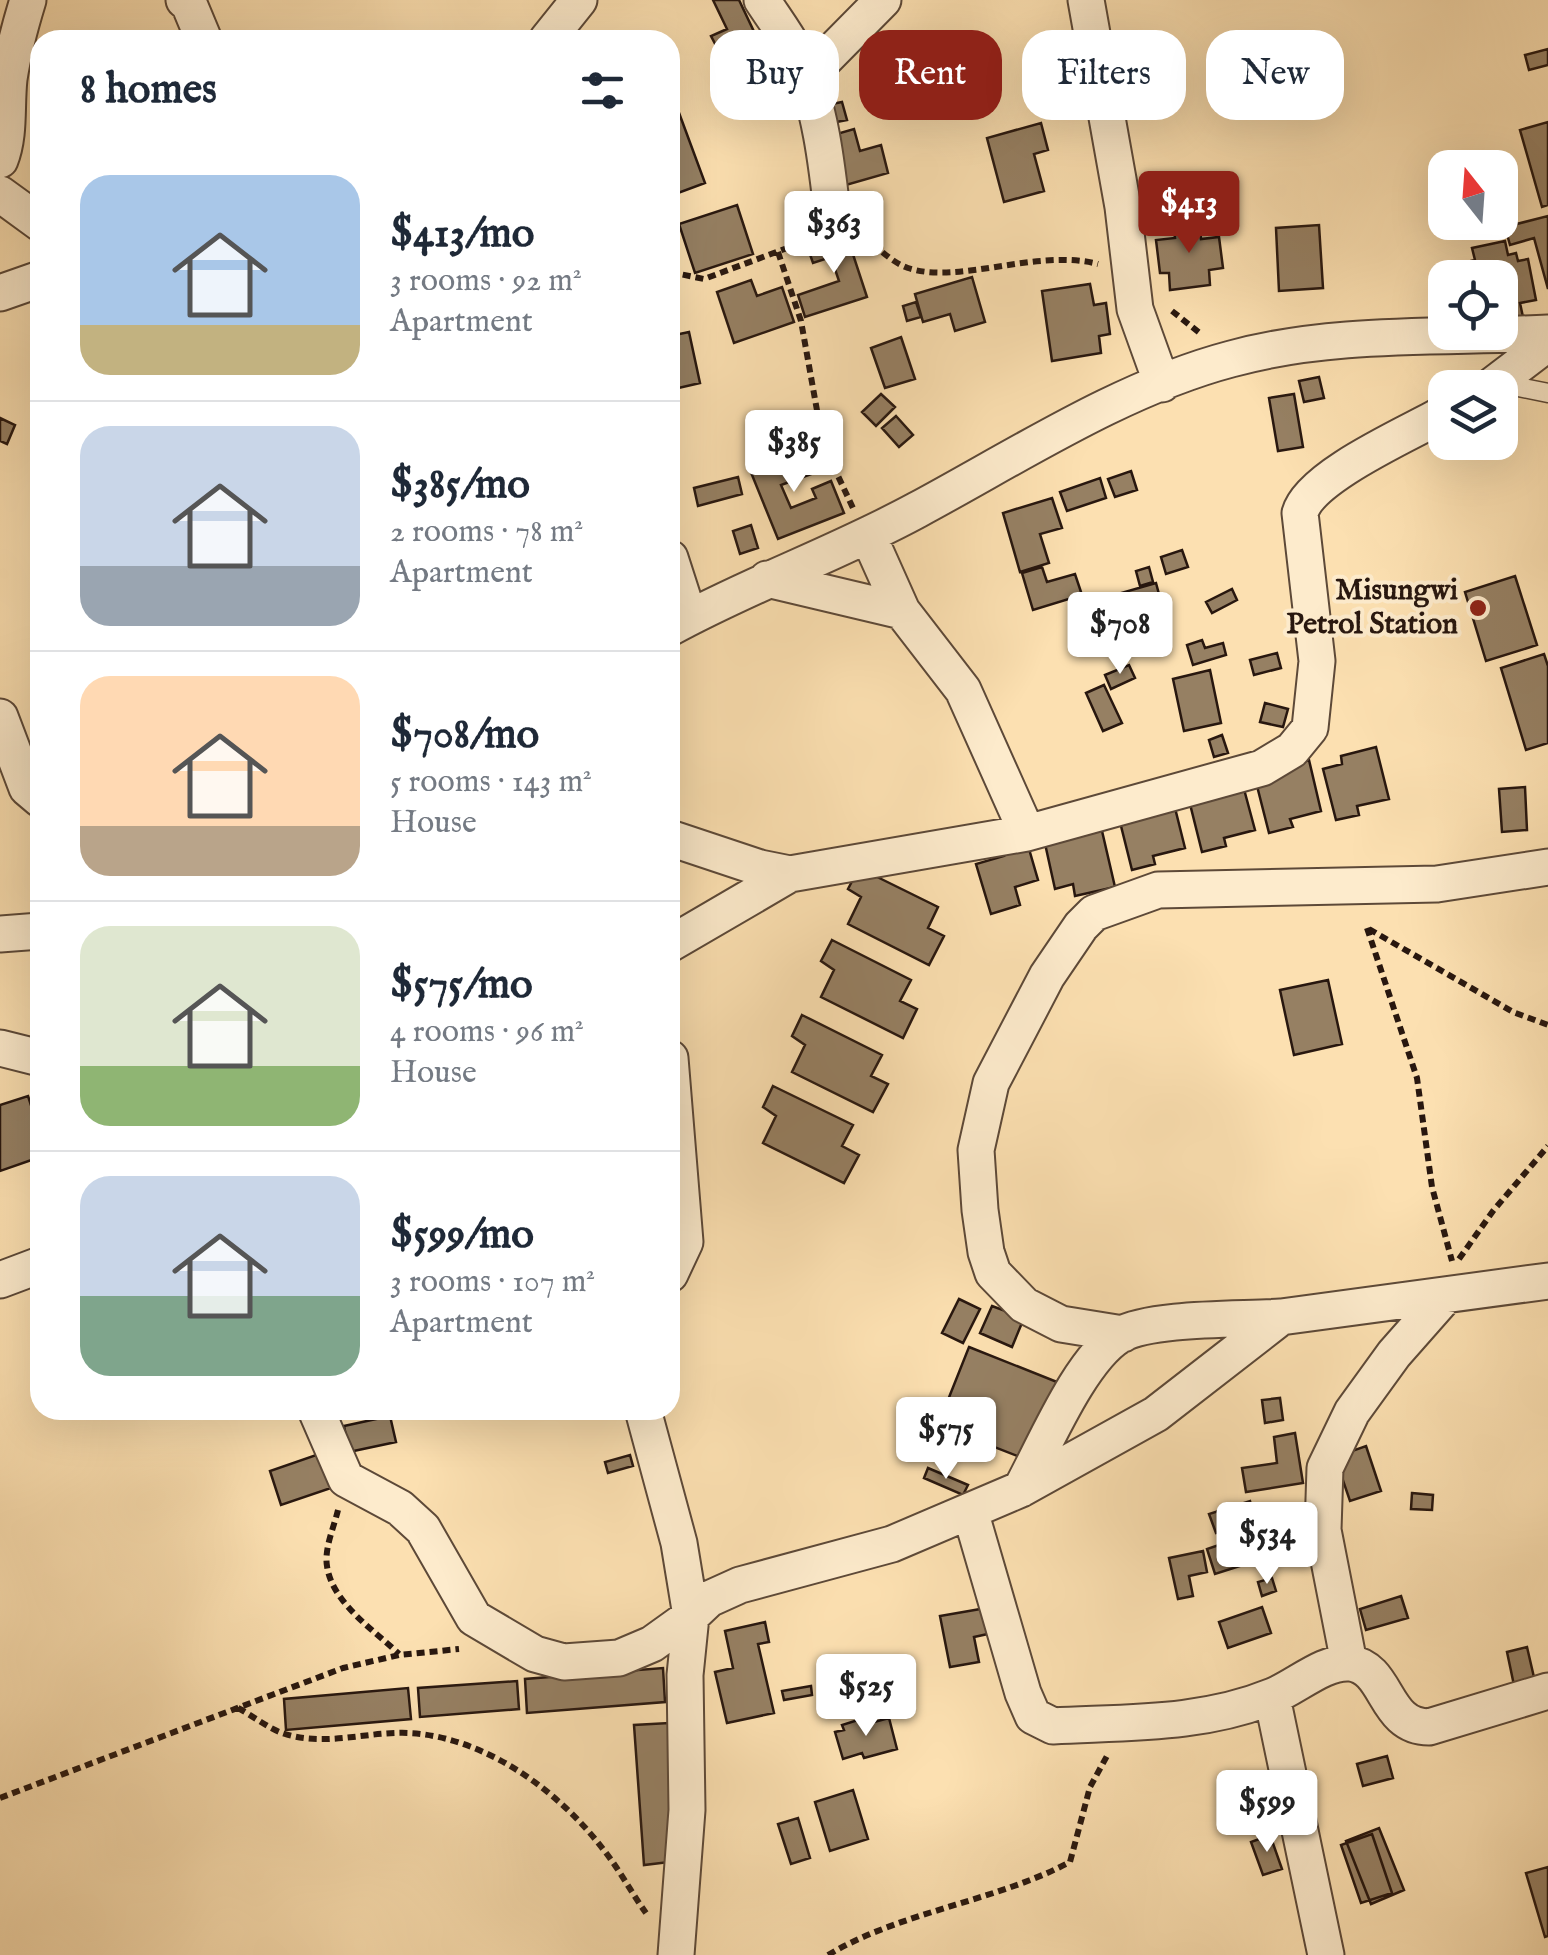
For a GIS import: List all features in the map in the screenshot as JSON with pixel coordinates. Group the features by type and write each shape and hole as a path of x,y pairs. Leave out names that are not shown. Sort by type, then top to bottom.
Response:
{"street":[{"path":"0,160 6,144 16,41 28,0"},
{"path":"555,30 578,0"},
{"path":"762,0 781,30"},
{"path":"839,45 883,0"},
{"path":"1086,0 1123,207 1131,281 1144,340 1162,384"},
{"path":"196,1 202,30"},
{"path":"816,120 834,229"},
{"path":"0,194 30,216"},
{"path":"0,293 30,284"},
{"path":"680,623 868,535 1076,422 1230,359 1306,344 1548,333"},
{"path":"1513,370 1548,343"},
{"path":"680,938 790,874 1027,833 1262,768 1292,750 1310,728 1317,661 1300,513 1304,501 1315,489 1359,460 1428,422"},
{"path":"868,535 902,611 963,690 1027,833"},
{"path":"767,579 902,611"},
{"path":"0,717 30,790"},
{"path":"680,841 790,874"},
{"path":"1548,866 1437,884 1158,890 1094,912 1047,976 991,1083 976,1150 980,1210 993,1273 1024,1305 1060,1324 1122,1334 1155,1326 1282,1317 1548,1281"},
{"path":"0,934 30,931"},
{"path":"0,1048 30,1053"},
{"path":"680,1195 685,1242 680,1253"},
{"path":"0,1280 30,1270"},
{"path":"1349,1663 1323,1530 1325,1468 1352,1412 1394,1354 1446,1295"},
{"path":"320,1420 346,1479 400,1508 423,1529 474,1618 535,1654 564,1662 620,1658 652,1644 709,1600 740,1585 892,1544 1020,1490 1156,1414 1282,1317"},
{"path":"1020,1490 1093,1356 1122,1334"},
{"path":"645,1420 679,1543 691,1616 686,1675 686,1810 666,1941"},
{"path":"970,1511 1023,1693 1034,1716 1053,1726 1188,1720 1245,1708 1324,1669 1349,1663 1370,1671 1404,1722 1415,1727 1429,1727 1548,1690"},
{"path":"1272,1697 1326,1955"}],"lane":[{"path":"1518,389 1548,393"}],"path":[{"path":"680,274 704,279 834,229 857,230 894,260 918,270 953,271 1077,259 1099,264 1131,281 1230,359"},
{"path":"778,252 801,321 823,444 868,535"},
{"path":"1350,918 1513,1012 1548,1024"},
{"path":"1367,928 1417,1078 1432,1187 1454,1267 1493,1211 1548,1146"},
{"path":"346,1479 326,1564 340,1596 400,1655"},
{"path":"0,1798 343,1668 400,1655 468,1648"},
{"path":"238,1707 282,1734 340,1740 421,1734 497,1757 526,1776 582,1824 666,1941"},
{"path":"828,1955 851,1942 1070,1862 1099,1767 1132,1723"}],"building":[{"path":"713,0 739,0 753,30 727,29"},
{"path":"1548,49 1548,65 1529,70 1525,55"},
{"path":"839,103 847,120 826,124 825,120 839,120"},
{"path":"680,116 705,183 680,192"},
{"path":"1548,122 1548,205 1542,207 1520,130"},
{"path":"1041,123 1048,150 1034,154 1044,191 1004,202 987,138"},
{"path":"854,129 860,151 881,145 888,173 846,185 833,135"},
{"path":"737,205 753,254 695,273 680,224"},
{"path":"1548,216 1548,289 1534,238 1510,245 1509,240 1518,240 1518,224"},
{"path":"1199,220 1201,239 1219,237 1223,268 1209,270 1210,285 1170,290 1169,273 1160,273 1156,240 1175,238 1173,223"},
{"path":"1319,225 1323,288 1279,291 1276,228"},
{"path":"845,230 867,297 805,317 798,295 839,281 831,257 813,263 806,243"},
{"path":"1505,241 1508,255 1516,253 1518,260 1475,260 1472,248"},
{"path":"1528,259 1536,300 1520,303 1523,317 1518,318 1518,261"},
{"path":"972,277 985,322 955,331 950,314 923,322 915,294"},
{"path":"751,280 757,296 782,287 794,322 734,343 717,292"},
{"path":"1090,284 1094,305 1106,303 1110,334 1099,336 1101,353 1052,361 1042,291"},
{"path":"916,302 921,317 907,321 903,306"},
{"path":"689,332 700,383 680,388 680,334"},
{"path":"901,337 915,379 885,388 871,348"},
{"path":"1319,377 1324,398 1304,402 1299,381"},
{"path":"881,394 895,407 876,426 862,412"},
{"path":"1294,394 1303,447 1278,451 1269,398"},
{"path":"896,416 913,435 899,447 882,428"},
{"path":"0,418 15,425 7,444 0,441"},
{"path":"804,449 814,473 781,485 791,508 816,498 812,489 831,481 844,513 778,539 750,470"},
{"path":"1131,471 1137,490 1115,497 1108,479"},
{"path":"738,477 742,494 698,506 694,488"},
{"path":"1100,478 1106,498 1067,511 1060,492"},
{"path":"1052,498 1062,528 1040,534 1049,563 1020,572 1003,513"},
{"path":"751,525 758,548 740,554 733,531"},
{"path":"1182,550 1188,567 1166,574 1161,557"},
{"path":"1042,567 1047,582 1075,574 1082,595 1033,610 1022,573"},
{"path":"1149,567 1153,582 1140,586 1136,571"},
{"path":"1515,576 1537,645 1486,661 1465,592"},
{"path":"1156,583 1160,598 1153,599 1165,642 1137,650 1121,593"},
{"path":"1232,589 1237,600 1212,613 1206,602"},
{"path":"1202,640 1205,648 1223,643 1226,655 1193,665 1187,645"},
{"path":"1277,653 1281,668 1254,675 1250,660"},
{"path":"1544,654 1548,666 1548,743 1526,750 1501,668"},
{"path":"1129,665 1135,678 1111,689 1105,675"},
{"path":"1210,670 1221,723 1184,731 1173,679"},
{"path":"1104,685 1122,723 1103,731 1086,693"},
{"path":"1265,703 1288,709 1283,727 1260,722"},
{"path":"1222,735 1228,753 1214,757 1209,740"},
{"path":"1376,747 1389,799 1357,806 1359,815 1336,820 1323,769 1342,764 1341,756"},
{"path":"1309,760 1321,811 1290,819 1293,827 1269,833 1256,782 1274,769"},
{"path":"1241,778 1255,830 1224,838 1226,846 1202,852 1189,800"},
{"path":"1525,787 1527,830 1502,832 1499,789"},
{"path":"1172,796 1185,848 1153,856 1155,864 1132,870 1119,818"},
{"path":"1099,818 1115,887 1075,896 1073,884 1055,889 1044,839"},
{"path":"1027,842 1038,880 1015,887 1020,905 991,914 976,864 1004,856 1002,848"},
{"path":"859,868 938,907 928,928 944,936 929,965 848,924 861,897 848,889"},
{"path":"832,940 911,980 900,1001 917,1009 903,1038 821,997 834,970 821,961"},
{"path":"1328,980 1342,1044 1294,1055 1280,990"},
{"path":"802,1015 882,1055 871,1076 888,1084 873,1112 792,1072 805,1045 792,1036"},
{"path":"773,1086 853,1125 842,1146 859,1155 844,1183 763,1143 776,1116 763,1107"},
{"path":"28,1096 30,1102 30,1160 0,1171 0,1105"},
{"path":"959,1299 980,1309 963,1343 942,1333"},
{"path":"992,1306 1024,1318 1012,1347 980,1333"},
{"path":"969,1347 1057,1382 1025,1459 938,1425"},
{"path":"1280,1398 1283,1420 1265,1423 1262,1400"},
{"path":"391,1420 396,1442 349,1452 344,1426"},
{"path":"1295,1433 1303,1483 1246,1492 1242,1468 1277,1463 1274,1437"},
{"path":"1366,1446 1381,1491 1350,1501 1335,1457"},
{"path":"319,1454 331,1488 281,1505 270,1471"},
{"path":"630,1455 633,1466 608,1473 605,1462"},
{"path":"928,1468 968,1485 963,1495 924,1478"},
{"path":"1412,1493 1433,1495 1432,1510 1411,1509"},
{"path":"1250,1501 1255,1521 1216,1533 1209,1514"},
{"path":"1254,1533 1262,1559 1215,1574 1207,1549"},
{"path":"1203,1551 1207,1572 1189,1576 1193,1596 1178,1599 1169,1558"},
{"path":"1272,1578 1276,1591 1262,1596 1258,1582"},
{"path":"1401,1596 1408,1618 1366,1630 1360,1609"},
{"path":"992,1607 997,1632 974,1637 979,1662 950,1667 940,1616"},
{"path":"1262,1607 1271,1633 1228,1648 1219,1622"},
{"path":"765,1622 769,1642 758,1644 774,1713 727,1723 715,1672 733,1668 725,1631"},
{"path":"1527,1647 1536,1686 1515,1690 1507,1652"},
{"path":"663,1668 665,1702 527,1713 525,1679"},
{"path":"517,1681 519,1709 420,1717 418,1688"},
{"path":"811,1686 812,1695 784,1700 782,1691"},
{"path":"408,1688 411,1719 286,1730 284,1699"},
{"path":"889,1718 897,1749 843,1759 835,1732 844,1730 842,1725 861,1719 863,1725"},
{"path":"669,1723 678,1861 644,1865 634,1725"},
{"path":"1387,1756 1393,1778 1363,1786 1357,1764"},
{"path":"853,1790 868,1839 830,1851 815,1802"},
{"path":"798,1818 810,1858 791,1864 778,1824"},
{"path":"1379,1828 1404,1890 1371,1904 1346,1841"},
{"path":"1372,1834 1392,1893 1361,1903 1341,1845"},
{"path":"1270,1835 1282,1869 1263,1875 1251,1842"},
{"path":"1548,1867 1548,1936 1545,1937 1526,1873"}],"place":[{"name":"Misungwi Petrol Station","path":"1478,608"}]}
